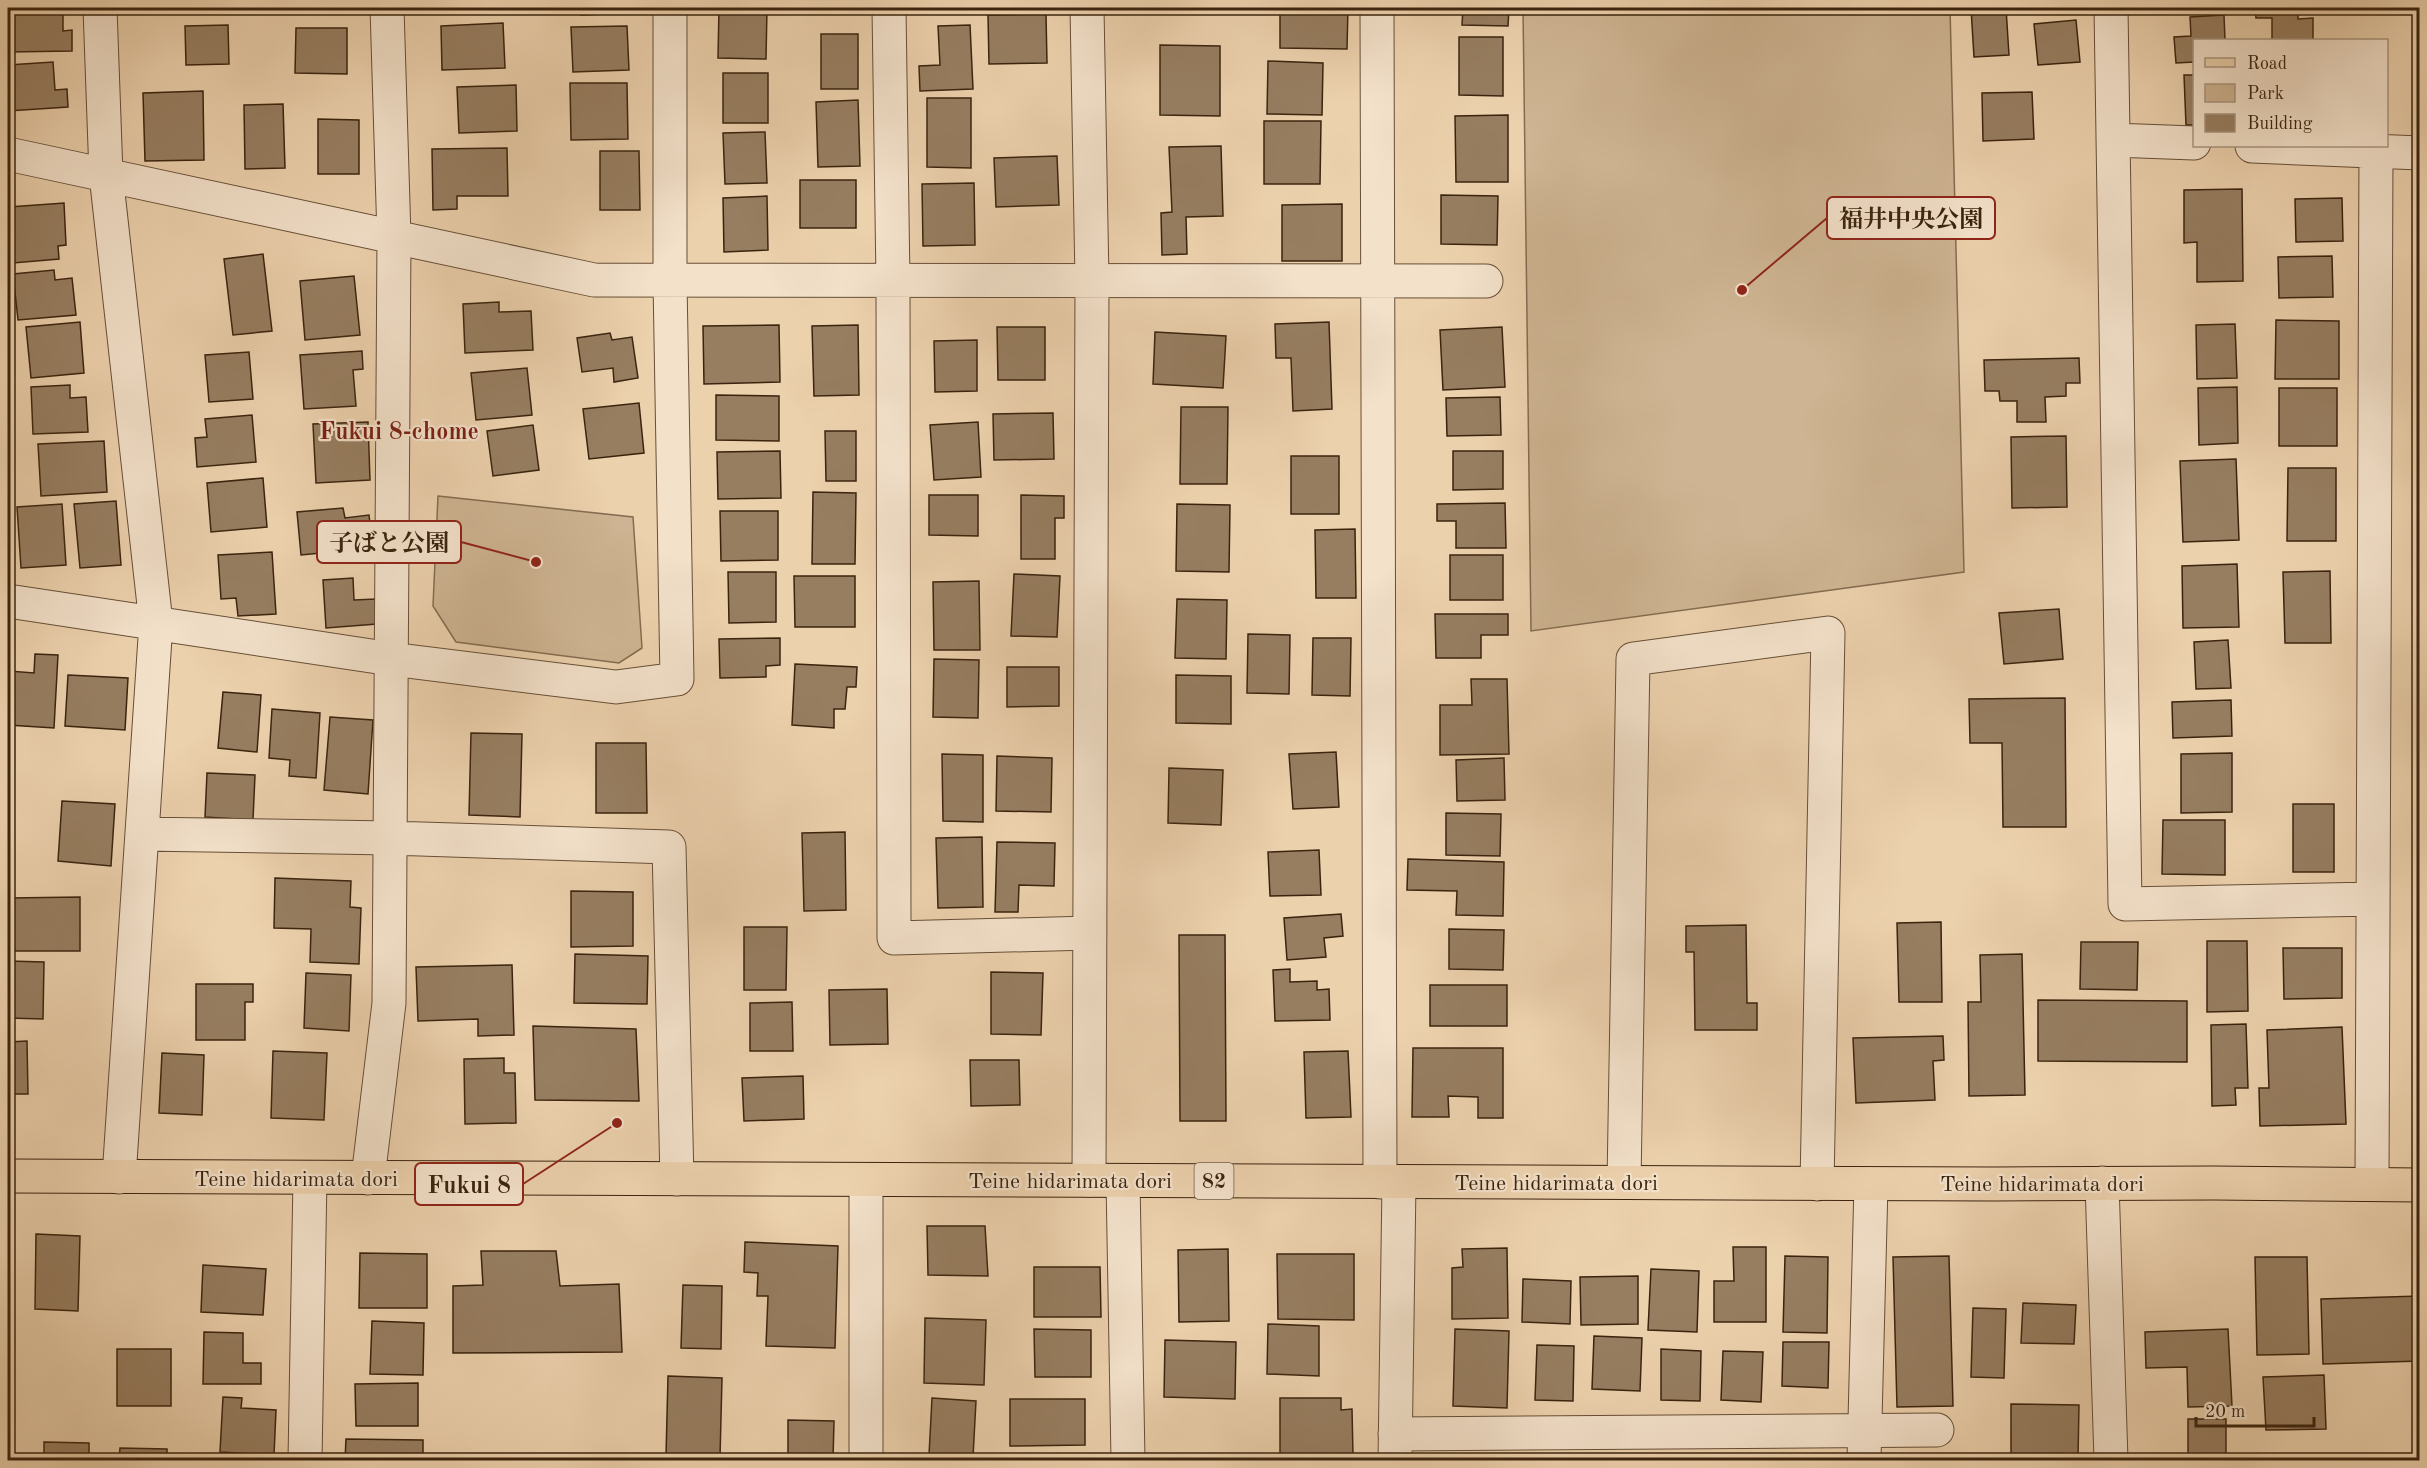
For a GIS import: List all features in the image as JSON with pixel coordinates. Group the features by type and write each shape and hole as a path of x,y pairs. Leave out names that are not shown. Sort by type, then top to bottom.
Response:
{"main road":[{"name":"Teine hidarimata dori","path":"8,1176 2420,1185"}],"street":[{"path":"100,8 106,175 156,623 119,1177"},
{"path":"368,1178 389,1003 394,237 387,8"},
{"path":"8,602 391,659 616,687 677,679 670,280 670,8"},
{"path":"889,8 893,281 894,938 1090,933"},
{"path":"1087,8 1092,281 1089,1180"},
{"path":"1377,8 1389,1182 1395,1447 1865,1445 1937,1430"},
{"path":"2111,8 2125,904 2373,899"},
{"path":"2113,140 2193,143"},
{"path":"2277,147 2420,153"},
{"path":"2372,1184 2376,151"},
{"path":"8,154 594,280 1486,281"},
{"path":"1624,1182 1633,659 1828,633 1817,1184"},
{"path":"142,834 390,838 669,847 677,1179"},
{"path":"305,1461 309,1178"},
{"path":"866,1180 866,1461"},
{"path":"1123,1181 1128,1461"},
{"path":"2102,1183 2111,1461"},
{"path":"1865,1445 1871,1184"}],"green space":[{"path":"1523,8 1950,8 1964,572 1531,631"},
{"path":"438,496 633,517 642,648 619,663 456,642 433,606"}],"building":[{"path":"10,8 63,8 63,31 72,30 72,51 8,52"},
{"path":"458,8 515,8 515,9 458,10"},
{"path":"581,8 635,8 635,13 581,15"},
{"path":"719,8 767,8 766,59 718,58"},
{"path":"857,8 857,9 820,9"},
{"path":"1280,8 1348,8 1347,49 1280,48"},
{"path":"1463,8 1509,8 1508,26 1462,25"},
{"path":"1971,8 2006,8 2009,55 1974,57"},
{"path":"2255,8 2298,8 2298,19 2313,18 2313,39 2272,39 2272,18 2256,18"},
{"path":"1046,14 1047,63 989,64 988,15"},
{"path":"2224,15 2225,39 2193,39 2193,62 2176,63 2174,37 2191,36 2190,17"},
{"path":"2076,20 2080,62 2038,65 2034,24"},
{"path":"503,23 505,68 442,70 441,26"},
{"path":"228,25 229,64 186,65 185,26"},
{"path":"970,25 973,89 920,91 919,66 940,65 938,26"},
{"path":"627,26 629,70 573,72 571,27"},
{"path":"296,28 347,28 347,74 295,73"},
{"path":"821,34 858,34 858,89 821,89"},
{"path":"1459,37 1503,37 1503,96 1459,95"},
{"path":"1160,45 1220,46 1220,116 1160,115"},
{"path":"1268,61 1323,63 1322,115 1267,114"},
{"path":"53,62 55,90 67,89 68,107 8,111 8,65"},
{"path":"723,73 768,73 768,123 723,123"},
{"path":"2184,75 2193,75 2193,125 2186,125"},
{"path":"570,83 627,83 628,139 571,140"},
{"path":"516,85 517,131 459,133 457,87"},
{"path":"203,91 204,160 145,161 143,93"},
{"path":"2032,92 2034,139 1983,141 1982,93"},
{"path":"927,98 971,98 971,168 927,167"},
{"path":"858,100 860,166 818,167 816,102"},
{"path":"283,104 285,168 245,169 244,105"},
{"path":"1508,115 1508,182 1456,182 1455,116"},
{"path":"318,119 359,120 359,174 318,174"},
{"path":"1264,121 1321,121 1320,184 1264,184"},
{"path":"765,132 767,183 725,184 723,133"},
{"path":"1221,146 1223,216 1186,217 1187,254 1162,255 1161,213 1172,212 1169,147"},
{"path":"507,148 508,196 457,196 457,209 433,210 432,149"},
{"path":"600,151 639,151 640,210 600,210"},
{"path":"1057,156 1059,205 996,207 994,158"},
{"path":"800,180 856,180 856,228 800,228"},
{"path":"974,183 975,245 923,246 922,184"},
{"path":"2242,189 2243,281 2197,282 2197,242 2184,243 2184,190"},
{"path":"1441,195 1498,196 1497,245 1441,244"},
{"path":"767,196 768,250 724,252 723,198"},
{"path":"2342,198 2343,241 2296,242 2295,199"},
{"path":"64,203 66,245 58,246 59,259 13,263 9,207"},
{"path":"1342,204 1342,261 1282,261 1282,205"},
{"path":"263,254 272,331 233,335 224,259"},
{"path":"2332,256 2333,297 2279,298 2278,257"},
{"path":"54,270 55,280 72,278 76,315 18,320 13,274"},
{"path":"354,276 360,335 305,340 300,281"},
{"path":"499,302 499,312 531,311 533,350 465,353 463,304"},
{"path":"2276,320 2339,321 2339,379 2275,379"},
{"path":"80,322 84,373 31,378 26,327"},
{"path":"1329,322 1332,409 1293,411 1291,358 1276,358 1275,324"},
{"path":"2235,324 2237,378 2197,379 2196,325"},
{"path":"779,325 780,382 704,384 703,326"},
{"path":"858,325 859,395 814,396 812,326"},
{"path":"997,327 1045,327 1045,380 998,380"},
{"path":"1502,327 1505,387 1443,390 1440,330"},
{"path":"1155,332 1226,336 1223,388 1153,384"},
{"path":"610,333 612,340 632,337 638,378 614,382 613,368 582,372 577,338"},
{"path":"977,340 977,391 935,392 934,341"},
{"path":"362,351 363,369 353,370 356,406 304,409 300,355"},
{"path":"249,352 253,399 209,402 205,355"},
{"path":"2079,358 2080,383 2066,383 2066,396 2045,397 2046,422 2017,422 2017,401 2000,401 1999,391 1985,391 1984,360"},
{"path":"527,368 532,415 476,420 471,373"},
{"path":"70,385 70,398 86,397 88,432 33,434 31,387"},
{"path":"2237,387 2238,443 2199,445 2198,388"},
{"path":"2279,388 2337,388 2337,446 2279,446"},
{"path":"716,395 779,396 779,441 716,440"},
{"path":"1500,397 1501,435 1447,436 1446,398"},
{"path":"639,403 644,453 589,459 583,409"},
{"path":"1181,407 1228,407 1227,484 1180,484"},
{"path":"1053,413 1054,459 994,460 993,414"},
{"path":"252,415 256,462 197,467 195,438 207,437 205,419"},
{"path":"368,422 370,480 316,483 313,424"},
{"path":"978,422 981,477 934,480 930,425"},
{"path":"533,425 539,470 493,476 487,431"},
{"path":"825,431 856,431 856,481 826,481"},
{"path":"2066,436 2067,507 2012,508 2011,437"},
{"path":"104,441 107,492 41,496 38,444"},
{"path":"780,451 781,498 718,499 717,452"},
{"path":"1453,451 1503,451 1503,489 1453,490"},
{"path":"1291,456 1339,456 1339,514 1291,514"},
{"path":"2236,459 2239,540 2183,542 2180,461"},
{"path":"2288,468 2336,468 2336,541 2287,541"},
{"path":"263,478 267,527 211,532 207,483"},
{"path":"813,492 856,493 855,564 812,564"},
{"path":"929,495 978,495 978,536 929,535"},
{"path":"1021,495 1064,496 1064,518 1055,518 1055,559 1021,559"},
{"path":"116,501 121,565 80,568 74,504"},
{"path":"1505,503 1506,548 1456,548 1456,521 1437,521 1437,504"},
{"path":"62,504 66,565 21,568 17,507"},
{"path":"1177,504 1230,505 1229,572 1176,571"},
{"path":"343,508 345,518 369,515 373,548 301,555 297,512"},
{"path":"720,511 778,511 778,560 721,561"},
{"path":"1355,529 1356,598 1316,598 1315,530"},
{"path":"272,552 276,614 238,616 236,598 221,599 218,555"},
{"path":"1450,555 1503,555 1503,600 1450,600"},
{"path":"2237,564 2239,627 2183,628 2182,566"},
{"path":"2330,571 2331,643 2285,643 2283,572"},
{"path":"728,572 776,572 776,622 729,623"},
{"path":"1014,574 1060,576 1057,637 1011,636"},
{"path":"794,576 855,576 855,627 795,627"},
{"path":"353,578 354,600 376,599 377,624 326,628 323,580"},
{"path":"979,581 980,650 934,650 933,582"},
{"path":"1177,599 1227,600 1226,659 1175,658"},
{"path":"2059,609 2063,659 2004,664 1999,613"},
{"path":"1435,614 1508,614 1508,635 1481,635 1481,658 1436,658"},
{"path":"1248,634 1290,635 1289,694 1247,693"},
{"path":"780,638 780,665 766,666 766,677 720,678 719,639"},
{"path":"1313,638 1351,638 1350,696 1312,695"},
{"path":"2228,640 2231,688 2196,689 2194,642"},
{"path":"35,654 58,655 54,728 8,725 9,671 34,673"},
{"path":"934,659 979,660 978,718 933,717"},
{"path":"795,664 857,667 856,687 847,687 845,709 834,709 834,728 792,725"},
{"path":"1007,667 1059,667 1059,706 1007,707"},
{"path":"68,675 128,678 125,730 65,726"},
{"path":"1176,675 1231,676 1231,724 1176,723"},
{"path":"1471,679 1507,679 1509,754 1440,755 1440,705 1472,705"},
{"path":"223,692 261,695 257,752 218,748"},
{"path":"2065,698 2066,827 2003,827 2002,743 1970,743 1969,699"},
{"path":"2231,700 2232,736 2173,738 2172,702"},
{"path":"272,709 320,713 316,778 289,776 290,760 269,758"},
{"path":"330,717 373,720 368,794 324,790"},
{"path":"471,733 522,734 520,817 469,815"},
{"path":"596,743 646,743 647,813 596,813"},
{"path":"1336,752 1339,807 1293,809 1289,754"},
{"path":"2232,753 2232,812 2181,813 2181,754"},
{"path":"942,754 983,755 983,822 943,821"},
{"path":"997,756 1052,758 1051,812 996,811"},
{"path":"1504,758 1505,800 1457,801 1456,760"},
{"path":"1169,768 1223,770 1221,825 1168,823"},
{"path":"207,773 255,775 253,820 205,817"},
{"path":"62,801 115,804 111,866 58,861"},
{"path":"2293,804 2334,804 2334,872 2293,872"},
{"path":"1446,813 1501,814 1500,856 1446,855"},
{"path":"2163,820 2225,820 2225,875 2162,874"},
{"path":"845,832 846,910 804,911 802,833"},
{"path":"982,837 983,907 938,908 936,838"},
{"path":"997,842 1055,843 1054,886 1019,885 1018,912 995,912"},
{"path":"1319,850 1321,895 1270,896 1268,852"},
{"path":"1408,859 1504,862 1503,916 1456,915 1457,891 1407,890"},
{"path":"275,878 351,881 350,907 361,908 359,964 310,962 311,929 274,928"},
{"path":"571,891 633,892 633,946 571,947"},
{"path":"80,897 80,951 10,951 9,898"},
{"path":"1341,914 1343,936 1324,938 1326,957 1287,960 1284,918"},
{"path":"1941,922 1942,1002 1899,1002 1897,923"},
{"path":"1746,925 1747,1003 1757,1003 1757,1030 1695,1030 1694,952 1686,952 1686,926"},
{"path":"744,927 787,927 786,990 744,990"},
{"path":"1449,929 1504,930 1503,970 1449,969"},
{"path":"1179,935 1225,935 1226,1121 1180,1121"},
{"path":"2207,941 2247,941 2248,1011 2207,1012"},
{"path":"2081,942 2138,942 2137,990 2080,989"},
{"path":"2283,948 2342,948 2342,998 2284,999"},
{"path":"575,954 648,956 647,1004 574,1003"},
{"path":"2022,954 2025,1095 1969,1096 1968,1002 1981,1002 1980,955"},
{"path":"8,961 44,962 43,1019 8,1018"},
{"path":"512,965 514,1035 478,1036 478,1019 418,1021 416,967"},
{"path":"1290,969 1290,982 1317,981 1317,990 1329,989 1330,1020 1275,1021 1273,970"},
{"path":"991,972 1043,973 1041,1035 991,1034"},
{"path":"306,973 351,975 349,1031 304,1028"},
{"path":"196,984 253,984 253,1002 245,1002 245,1040 196,1040"},
{"path":"1430,985 1507,985 1507,1026 1430,1026"},
{"path":"887,989 888,1044 830,1045 829,990"},
{"path":"2038,1000 2187,1001 2187,1062 2038,1061"},
{"path":"792,1002 793,1051 750,1051 750,1003"},
{"path":"2246,1024 2248,1088 2235,1088 2236,1105 2212,1106 2211,1025"},
{"path":"533,1026 636,1029 639,1101 535,1100"},
{"path":"2342,1027 2346,1124 2260,1126 2259,1088 2269,1088 2267,1030"},
{"path":"1943,1036 1944,1060 1933,1061 1935,1100 1856,1103 1853,1038"},
{"path":"27,1041 28,1094 8,1094 8,1042"},
{"path":"1413,1048 1503,1048 1503,1118 1478,1118 1478,1097 1448,1096 1449,1117 1412,1117"},
{"path":"273,1051 327,1053 324,1120 271,1118"},
{"path":"1348,1051 1351,1117 1306,1118 1304,1052"},
{"path":"162,1053 204,1055 202,1115 159,1113"},
{"path":"504,1058 504,1073 515,1073 516,1123 465,1124 464,1059"},
{"path":"970,1060 1019,1060 1020,1105 971,1106"},
{"path":"803,1076 804,1119 744,1121 742,1078"},
{"path":"927,1226 985,1226 988,1276 928,1275"},
{"path":"36,1234 80,1236 78,1311 35,1309"},
{"path":"745,1242 838,1246 835,1348 766,1346 768,1296 757,1296 758,1273 744,1272"},
{"path":"1733,1247 1766,1247 1766,1322 1714,1322 1714,1281 1734,1281"},
{"path":"1507,1248 1508,1318 1452,1319 1452,1268 1463,1267 1462,1249"},
{"path":"1228,1249 1229,1321 1179,1322 1178,1250"},
{"path":"481,1251 556,1251 560,1286 619,1284 622,1352 453,1353 453,1286 483,1285"},
{"path":"360,1253 427,1254 427,1308 359,1308"},
{"path":"1277,1254 1354,1254 1354,1320 1278,1319"},
{"path":"1785,1256 1828,1257 1827,1333 1783,1332"},
{"path":"1949,1256 1953,1406 1897,1407 1893,1257"},
{"path":"2255,1257 2307,1257 2309,1354 2257,1355"},
{"path":"203,1265 266,1269 263,1315 201,1312"},
{"path":"1034,1267 1100,1267 1101,1317 1034,1317"},
{"path":"1651,1269 1699,1271 1697,1332 1648,1330"},
{"path":"1638,1276 1638,1324 1581,1325 1580,1277"},
{"path":"1523,1279 1571,1281 1570,1324 1522,1322"},
{"path":"683,1285 722,1286 721,1349 681,1348"},
{"path":"2420,1296 2420,1361 2323,1364 2321,1299"},
{"path":"2023,1303 2076,1305 2074,1344 2021,1343"},
{"path":"1973,1308 2006,1309 2004,1378 1971,1377"},
{"path":"925,1318 986,1320 984,1385 924,1383"},
{"path":"372,1321 424,1323 423,1375 370,1374"},
{"path":"1268,1324 1319,1326 1319,1376 1267,1374"},
{"path":"1034,1329 1091,1330 1091,1377 1035,1377"},
{"path":"1455,1329 1509,1331 1507,1408 1453,1406"},
{"path":"2228,1329 2232,1406 2188,1407 2187,1367 2146,1368 2145,1332"},
{"path":"204,1332 243,1333 243,1363 261,1363 261,1384 203,1384"},
{"path":"1594,1336 1642,1338 1640,1391 1592,1389"},
{"path":"1165,1340 1236,1342 1235,1399 1164,1397"},
{"path":"1783,1342 1829,1342 1828,1388 1782,1386"},
{"path":"1537,1345 1574,1346 1573,1401 1535,1400"},
{"path":"117,1349 171,1349 171,1406 117,1406"},
{"path":"1661,1349 1701,1351 1700,1401 1661,1400"},
{"path":"1723,1351 1763,1352 1761,1402 1721,1400"},
{"path":"2324,1375 2326,1429 2266,1430 2263,1377"},
{"path":"668,1376 722,1378 720,1457 666,1456"},
{"path":"418,1383 418,1426 356,1426 355,1384"},
{"path":"223,1397 242,1398 241,1408 276,1410 274,1455 220,1452"},
{"path":"932,1398 976,1401 973,1457 929,1455"},
{"path":"1280,1398 1341,1398 1341,1410 1352,1409 1353,1455 1280,1455"},
{"path":"1010,1399 1085,1399 1085,1445 1010,1446"},
{"path":"2011,1404 2079,1405 2078,1458 2011,1457"},
{"path":"2188,1419 2226,1419 2226,1460 2188,1460"},
{"path":"788,1420 834,1421 833,1460 788,1460"},
{"path":"346,1439 423,1440 423,1460 345,1460"},
{"path":"44,1442 89,1443 89,1460 44,1460"},
{"path":"120,1448 167,1449 167,1460 119,1460"}],"place":[{"name":"福井中央公園","path":"1742,290"},
{"name":"子ばと公園","path":"536,562"},
{"name":"Fukui 8","path":"617,1123"}],"district":[{"name":"Fukui 8-chome","path":"399,431"}]}
